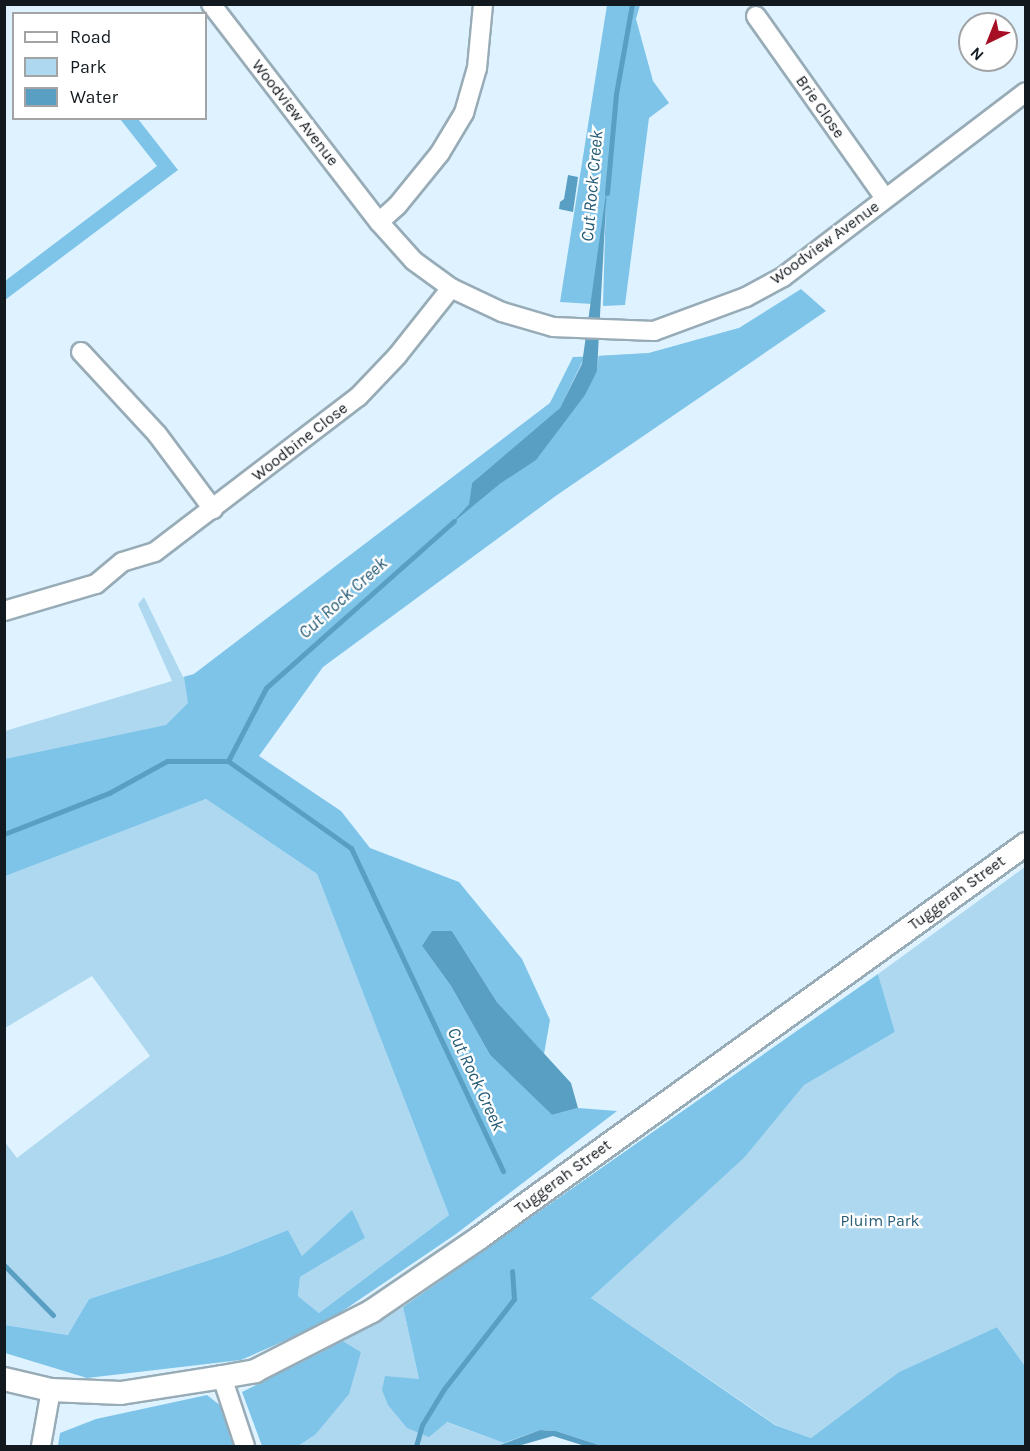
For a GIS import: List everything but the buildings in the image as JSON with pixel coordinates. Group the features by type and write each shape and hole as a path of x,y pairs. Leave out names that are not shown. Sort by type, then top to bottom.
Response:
{"street":[{"name":"Woodview Avenue","path":"211,4 379,222 414,261 451,288 502,312 553,327 575,330 654,331 746,297 783,277 1026,92"},
{"path":"379,222 397,206 440,153 464,113 477,68 483,4"},
{"name":"Brie Close","path":"756,16 885,198"},
{"name":"Woodbine Close","path":"4,611 96,585 122,562 155,552 358,397 397,356 451,288"},
{"path":"81,352 157,434 213,509"},
{"name":"Tuggerah Street","path":"4,1379 51,1390 121,1393 151,1390 255,1371 372,1311 479,1238 1026,844"},
{"path":"222,1377 245,1446"},
{"path":"41,1446 51,1390"}],"green space":[{"path":"739,328 36,863 206,799 317,874 449,1215 319,1313 298,1296 300,1277 365,1238 302,1256 288,1230 228,1254 89,1299 69,1335 5,1325 4,1141 17,1158 150,1056 92,976 5,1028 5,731 172,681 138,604 144,597 183,677 194,674 550,403 573,357 649,353"},
{"name":"Pluim Park","path":"1025,867 1025,1366 997,1327 899,1372 811,1438 776,1425 591,1298 744,1158 803,1085 895,1032 878,974"},
{"path":"403,1307 419,1379 446,1422 504,1443 497,1446 298,1446 315,1435 361,1352 343,1341"}],"shaded area":[{"path":"607,5 640,5 636,19 653,81 669,103 649,118 625,305 603,306 606,199 592,304 560,302"},
{"path":"121,120 139,120 178,170 5,300 5,281 157,166"},
{"path":"801,289 826,311 557,495 323,667 259,756 341,811 370,848 459,882 522,959 550,1020 544,1054 497,1002 452,931 422,946 451,986 490,1055 552,1115 578,1108 617,1111 456,1234 325,1323 241,1360 87,1378 5,1353 5,1325 68,1335 89,1299 228,1254 288,1230 302,1256 352,1210 365,1238 300,1277 298,1296 319,1313 449,1215 317,874 206,799 5,876 5,759 166,725 188,703 184,677 194,674 550,403 573,357 584,357 560,408 472,483 469,504 452,523 501,483 597,371 599,356 649,353 739,328"},
{"path":"878,974 895,1032 804,1085 744,1158 591,1298 775,1425 811,1438 899,1372 997,1327 1025,1366 1025,1446 602,1446 556,1431 540,1430 504,1443 447,1422 429,1437 407,1428 388,1405 382,1390 385,1376 419,1379 403,1307"},
{"path":"343,1341 361,1352 349,1394 315,1435 298,1446 262,1446 242,1392"},
{"path":"207,1395 221,1406 234,1446 58,1446 60,1433 96,1419"}],"water":[{"path":"568,175 578,177 573,212 559,209 560,202 564,199"},
{"path":"607,186 597,371 585,395 536,460 501,483 450,525 469,504 472,483 560,408 582,364"},
{"path":"432,931 452,931 497,1002 571,1083 578,1108 552,1115 490,1055 451,986 422,946"},
{"path":"540,1430 556,1431 602,1446 585,1446 553,1436 518,1446 497,1446"}],"waterway":[{"name":"Cut Rock Creek","path":"607,193 616,94 632,4"},
{"name":"Cut Rock Creek","path":"454,521 266,688 228,761 351,848 503,1171"},
{"path":"4,834 109,793 167,761 228,761"},
{"path":"4,1265 53,1315"},
{"name":"Cut Rock Creek","path":"416,1446 422,1425 444,1389 514,1299 512,1271"}]}
